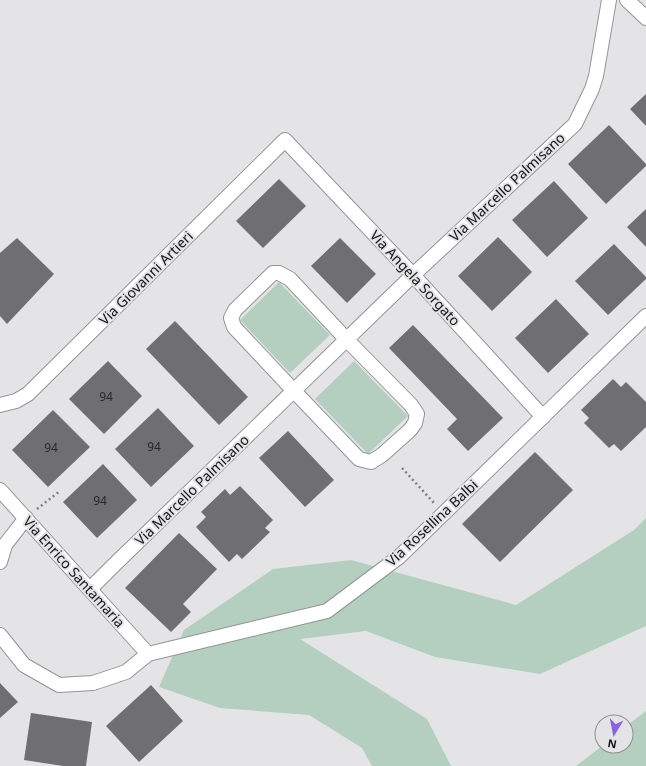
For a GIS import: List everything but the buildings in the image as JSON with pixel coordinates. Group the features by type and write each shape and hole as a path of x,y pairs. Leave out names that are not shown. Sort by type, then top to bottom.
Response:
{"street":[{"name":"Via Marcello Palmisano","path":"90,589 413,275 575,124 592,90 596,76 609,0"},
{"path":"627,0 646,18"},
{"name":"Via Angela Sorgato","path":"285,140 413,275 543,417"},
{"name":"Via Giovanni Artieri","path":"0,405 16,401 28,394 285,140"},
{"path":"272,273 279,273 290,279 410,405 417,414 415,423 410,430 371,462 359,459 294,391 234,327 231,318 235,310 272,273"},
{"name":"Via Rosellina Balbi","path":"148,654 327,611 399,557 646,316"},
{"name":"Via Enrico Santamaria","path":"0,490 148,654"},
{"path":"0,562 5,545 26,518"},
{"path":"0,635 24,665 59,685 93,683 126,672 148,654"}],"path":[{"path":"402,468 444,513"},
{"path":"26,518 60,491"}],"green space":[{"path":"279,282 330,335 290,373 240,320"},
{"path":"354,361 408,416 368,454 315,399"},
{"path":"646,518 646,626 540,674 435,657 366,631 300,639 427,719 451,766 372,766 362,748 309,715 220,708 159,687 184,630 273,569 351,560 516,605 634,530"},
{"path":"646,711 646,766 576,766 594,752 594,754 634,754 634,720"}]}
